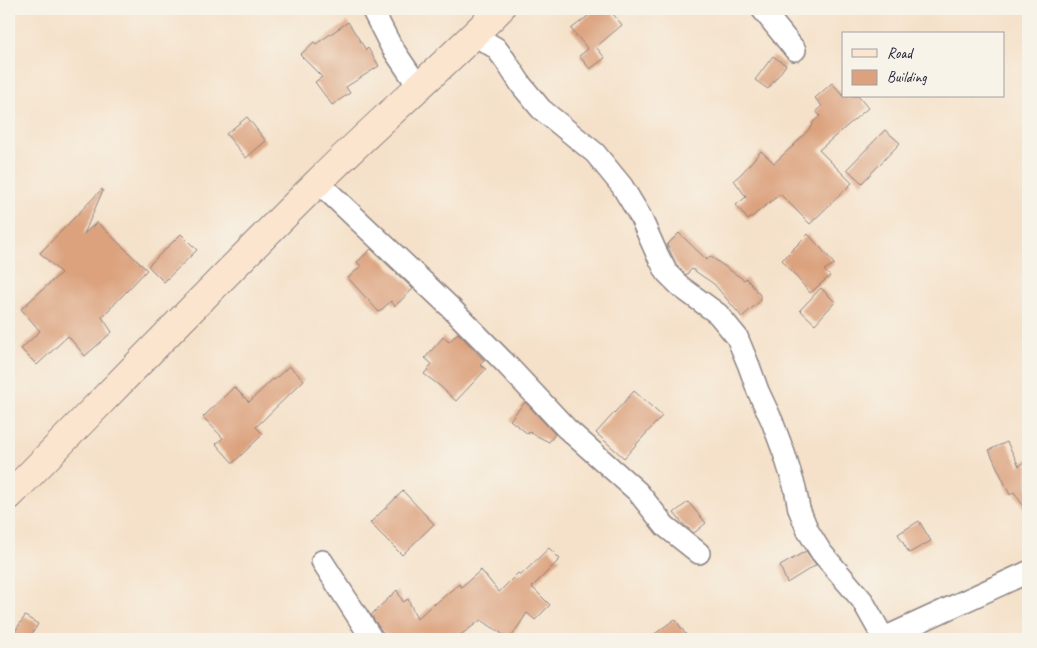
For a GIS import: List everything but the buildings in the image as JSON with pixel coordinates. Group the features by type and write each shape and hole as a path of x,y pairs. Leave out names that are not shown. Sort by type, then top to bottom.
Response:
{"main road":[{"path":"9,496 318,182 500,9"}],"street":[{"path":"372,9 391,46 418,86"},
{"path":"762,9 795,50"},
{"path":"474,35 496,48 522,86 541,109 595,153 622,186 640,216 667,273 681,287 718,314 737,337 784,452 799,509 808,531 821,552 862,600 884,639 1028,572"},
{"path":"318,182 450,307 566,428 638,492 665,526 699,554"},
{"path":"322,561 372,639"}]}
